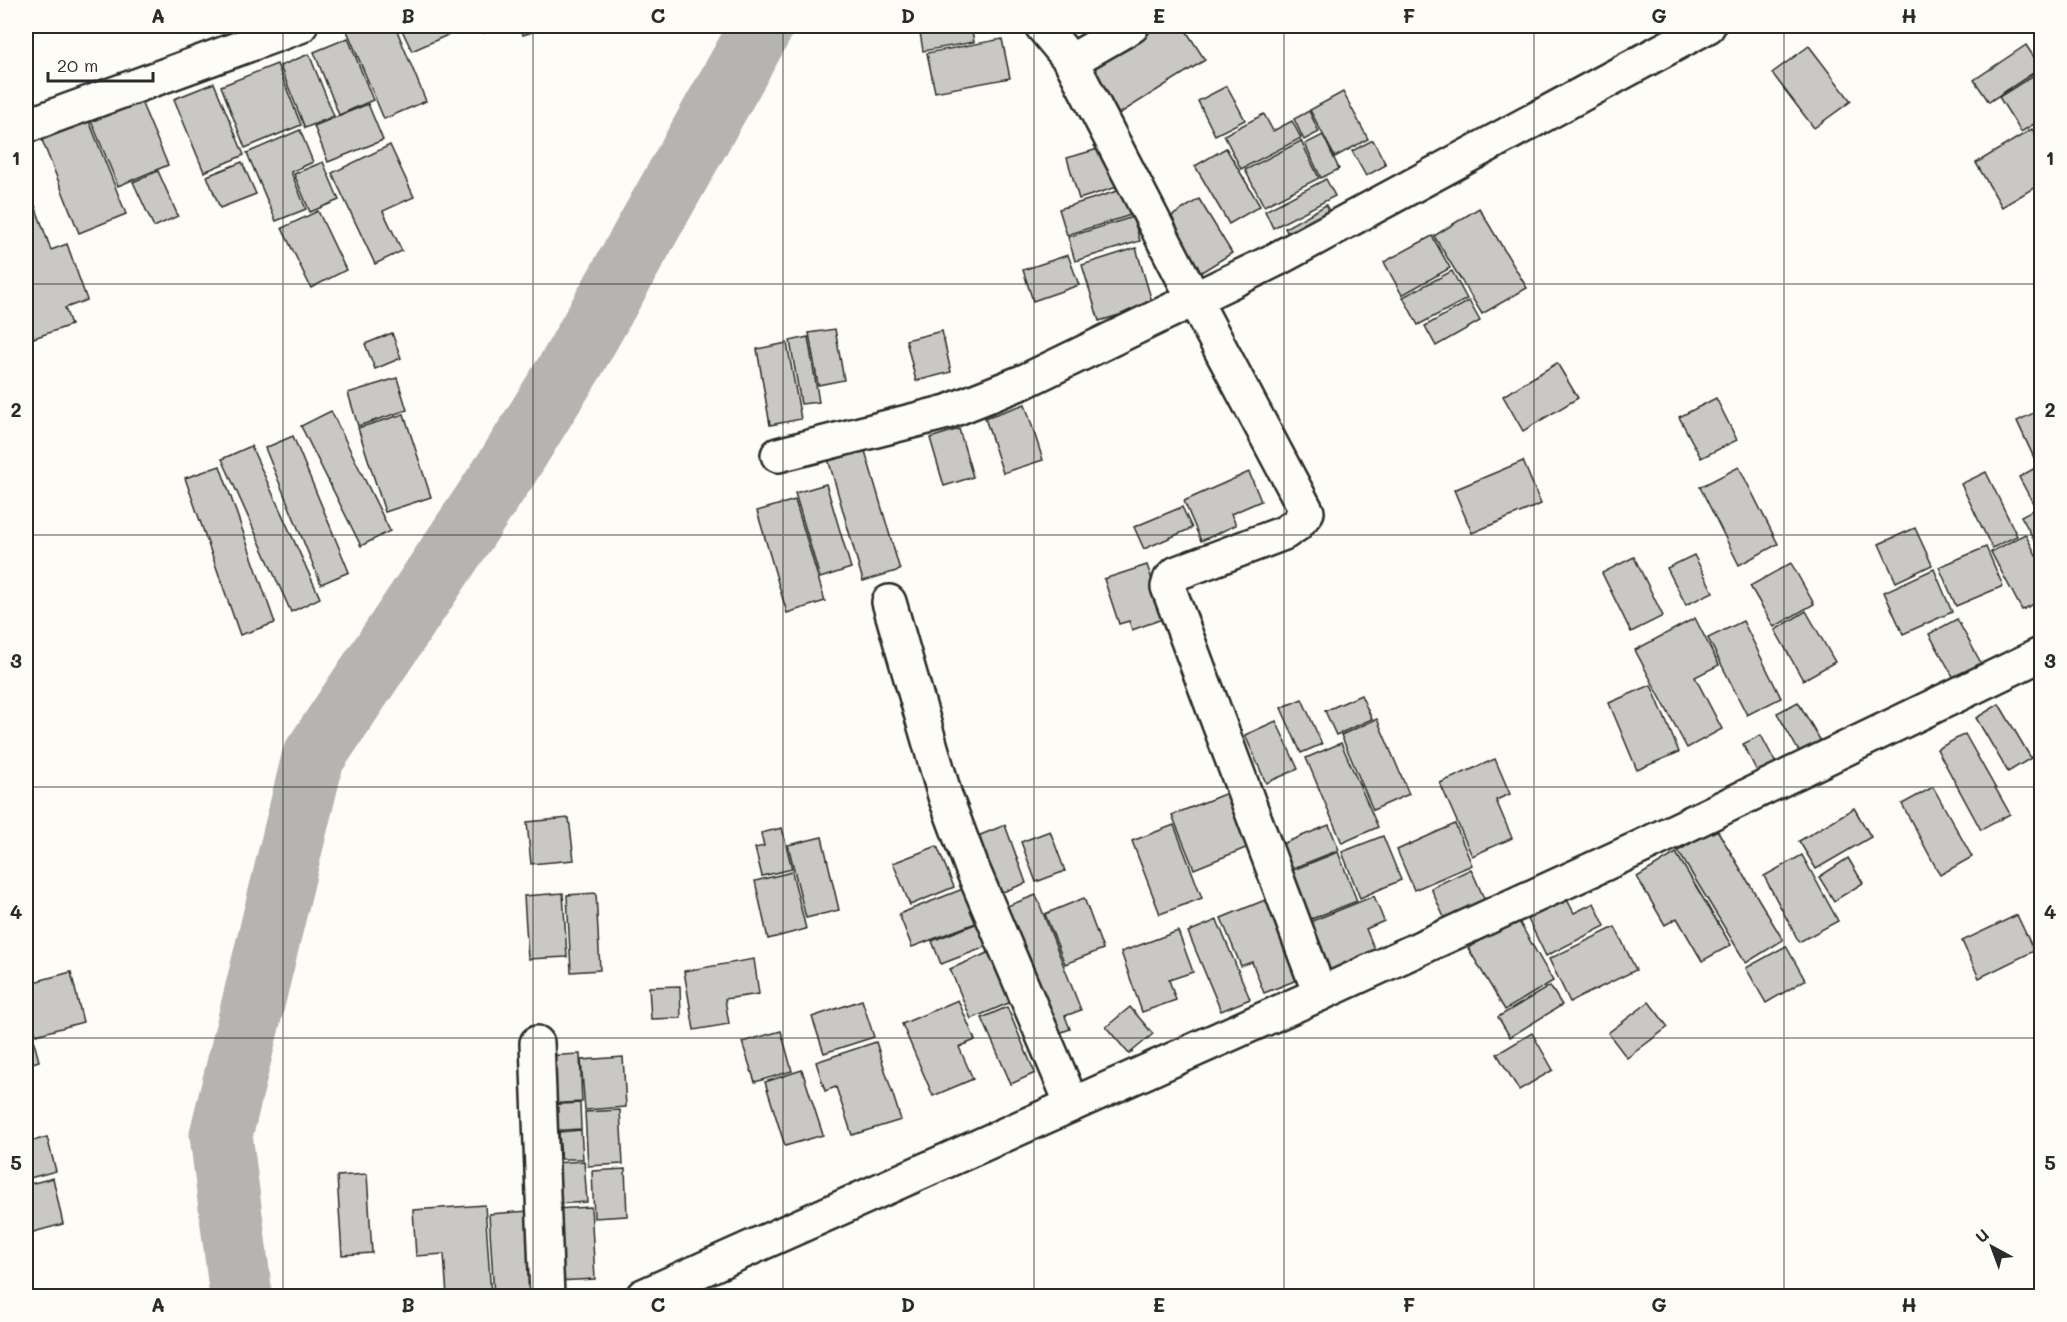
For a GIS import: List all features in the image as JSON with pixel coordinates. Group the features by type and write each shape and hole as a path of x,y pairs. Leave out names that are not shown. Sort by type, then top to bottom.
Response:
{"street":[{"path":"26,126 300,26"},
{"path":"1042,26 1071,61 1194,300 1307,512 1296,525 1284,533 1177,573 1170,580 1168,587 1320,994"},
{"path":"1071,61 1132,26"},
{"path":"777,456 947,412 1025,381 1275,260 1708,26"},
{"path":"889,602 949,807 972,868 1072,1104"},
{"path":"643,1296 1320,994 1652,842 2042,654"},
{"path":"537,1043 547,1296"}],"building":[{"path":"345,26 395,26 426,101 384,119"},
{"path":"400,26 460,26 461,29 412,51"},
{"path":"480,26 501,26 483,33"},
{"path":"520,26 551,26 523,35"},
{"path":"919,26 971,26 974,42 923,51"},
{"path":"1156,26 1183,26 1205,60 1119,114 1089,67"},
{"path":"348,38 373,100 339,115 314,52"},
{"path":"1002,39 1010,78 935,92 927,53"},
{"path":"2026,45 2041,68 1989,102 1974,80"},
{"path":"1809,46 1851,101 1814,128 1772,73"},
{"path":"309,54 334,116 305,128 280,66"},
{"path":"277,64 301,125 245,148 221,86"},
{"path":"2042,70 2042,119 2021,132 1999,97"},
{"path":"214,83 244,155 204,172 174,99"},
{"path":"1227,86 1245,120 1215,135 1198,101"},
{"path":"1343,92 1368,139 1335,157 1310,110"},
{"path":"139,97 168,165 118,186 90,118"},
{"path":"368,104 383,140 328,162 314,126"},
{"path":"1309,111 1319,132 1304,140 1294,119"},
{"path":"1264,114 1273,131 1292,121 1301,138 1241,169 1224,135"},
{"path":"89,121 126,214 79,233 42,140"},
{"path":"2042,122 2042,139 2034,126"},
{"path":"2032,129 2042,144 2042,183 2002,207 1976,163"},
{"path":"300,130 313,162 291,172 306,209 276,221 247,153"},
{"path":"1323,135 1339,169 1321,178 1305,144"},
{"path":"1373,140 1386,165 1366,176 1352,151"},
{"path":"1301,141 1319,178 1264,206 1245,170"},
{"path":"390,145 414,197 383,211 402,251 375,264 332,173"},
{"path":"1105,147 1117,187 1079,199 1067,158"},
{"path":"1226,148 1260,206 1229,224 1195,166"},
{"path":"242,162 256,194 220,208 207,176"},
{"path":"323,162 339,200 310,212 294,174"},
{"path":"158,171 178,216 154,227 133,182"},
{"path":"1326,179 1335,196 1273,228 1265,211"},
{"path":"29,189 51,250 67,244 87,300 65,308 71,325 34,338 26,316 26,191"},
{"path":"1124,189 1131,215 1067,235 1059,209"},
{"path":"1199,199 1232,253 1200,273 1167,219"},
{"path":"1326,205 1335,222 1294,245 1285,228"},
{"path":"1479,208 1527,288 1482,314 1434,236"},
{"path":"318,211 346,270 311,288 282,228"},
{"path":"1133,217 1140,241 1075,261 1068,237"},
{"path":"1432,236 1450,268 1402,295 1384,262"},
{"path":"1136,248 1153,305 1099,321 1082,265"},
{"path":"1068,255 1079,285 1033,301 1023,270"},
{"path":"1452,271 1467,299 1418,325 1403,297"},
{"path":"1469,301 1480,321 1436,346 1425,326"},
{"path":"835,329 844,380 818,385 809,333"},
{"path":"942,331 951,372 916,381 906,340"},
{"path":"392,333 401,358 375,369 365,344"},
{"path":"808,337 819,402 801,404 790,341"},
{"path":"787,343 801,419 770,425 757,349"},
{"path":"1557,363 1578,398 1523,431 1503,396"},
{"path":"397,378 407,410 358,426 348,393"},
{"path":"1716,398 1737,440 1701,458 1679,417"},
{"path":"1025,404 1043,460 1003,473 985,418"},
{"path":"2042,409 2042,475 2017,421"},
{"path":"331,411 390,531 361,546 301,426"},
{"path":"404,414 431,497 385,512 358,428"},
{"path":"959,429 973,477 944,486 930,438"},
{"path":"293,436 349,572 321,584 265,448"},
{"path":"863,444 900,570 863,581 827,455"},
{"path":"251,446 320,598 291,612 222,459"},
{"path":"1523,461 1541,504 1472,533 1454,490"},
{"path":"220,466 275,623 240,635 185,478"},
{"path":"1739,467 1778,544 1739,565 1700,487"},
{"path":"2035,468 2042,479 2042,501 2034,505 2019,477"},
{"path":"1249,472 1261,501 1231,514 1236,525 1201,541 1184,501"},
{"path":"1986,472 2017,536 1992,548 1961,484"},
{"path":"826,484 851,568 820,578 795,493"},
{"path":"795,500 825,601 787,613 757,511"},
{"path":"2042,505 2042,554 2021,516"},
{"path":"1182,507 1192,528 1144,549 1134,527"},
{"path":"1915,528 1932,565 1896,582 1879,544"},
{"path":"2025,534 2042,566 2042,600 2022,610 1991,552"},
{"path":"1986,547 2003,586 1956,606 1939,567"},
{"path":"1694,555 1713,592 1686,605 1667,568"},
{"path":"1634,557 1663,616 1631,632 1602,573"},
{"path":"1791,563 1814,604 1774,627 1750,586"},
{"path":"1147,565 1165,618 1132,630 1129,621 1119,624 1104,579"},
{"path":"1934,569 1952,612 1903,634 1884,592"},
{"path":"1806,611 1835,662 1803,680 1775,630"},
{"path":"1695,618 1719,665 1695,677 1722,729 1687,748 1635,650"},
{"path":"1957,619 1981,663 1954,678 1929,634"},
{"path":"1743,621 1781,698 1747,715 1708,638"},
{"path":"1651,685 1679,752 1637,770 1609,703"},
{"path":"1361,695 1372,719 1336,735 1325,711"},
{"path":"1302,699 1322,744 1301,753 1281,708"},
{"path":"1798,702 1822,743 1801,755 1777,713"},
{"path":"1999,704 2031,758 2008,772 1976,718"},
{"path":"1377,719 1409,794 1373,810 1341,735"},
{"path":"1276,721 1298,769 1266,783 1245,735"},
{"path":"1965,734 2010,814 1981,830 1937,749"},
{"path":"1761,735 1781,773 1763,783 1743,744"},
{"path":"1341,743 1378,827 1342,843 1306,758"},
{"path":"1495,759 1510,794 1496,800 1512,838 1472,856 1440,783"},
{"path":"1933,787 1972,857 1940,875 1902,804"},
{"path":"1232,791 1253,845 1194,869 1172,815"},
{"path":"1854,808 1871,837 1816,869 1799,841"},
{"path":"569,818 574,860 531,864 527,822"},
{"path":"1455,824 1472,865 1414,890 1397,850"},
{"path":"1005,825 1026,883 995,895 973,838"},
{"path":"1174,825 1202,898 1160,914 1132,841"},
{"path":"1329,825 1339,850 1286,871 1277,846"},
{"path":"782,828 792,869 762,876 755,848 764,846 761,833"},
{"path":"1716,828 1783,940 1746,963 1678,851"},
{"path":"1050,831 1065,871 1036,882 1021,842"},
{"path":"1383,836 1401,880 1360,898 1342,852"},
{"path":"822,837 839,910 806,918 788,845"},
{"path":"937,846 954,887 910,905 893,863"},
{"path":"1338,852 1357,901 1306,921 1288,872"},
{"path":"1676,853 1731,945 1702,961 1677,918 1665,925 1637,877"},
{"path":"1802,855 1838,921 1799,942 1764,876"},
{"path":"1848,858 1863,883 1834,901 1819,877"},
{"path":"1471,869 1486,903 1446,922 1431,888"},
{"path":"792,872 806,929 768,939 755,881"},
{"path":"968,887 981,921 912,947 899,914"},
{"path":"1563,892 1574,913 1594,903 1605,926 1546,956 1524,911"},
{"path":"563,893 567,957 528,959 524,896"},
{"path":"596,893 600,970 571,972 567,895"},
{"path":"1036,895 1081,1010 1065,1016 1070,1029 1051,1036 1002,908"},
{"path":"1374,896 1384,921 1366,929 1378,957 1329,977 1307,923"},
{"path":"1084,898 1103,949 1065,964 1045,914"},
{"path":"1270,898 1302,978 1264,993 1252,962 1241,966 1221,918"},
{"path":"2017,915 2034,951 1979,978 1962,941"},
{"path":"1517,918 1553,981 1505,1010 1468,948"},
{"path":"1217,920 1250,999 1221,1011 1188,932"},
{"path":"983,921 991,945 941,964 932,941"},
{"path":"1615,927 1636,970 1570,1002 1549,959"},
{"path":"1178,931 1193,972 1169,980 1176,1000 1142,1012 1121,952"},
{"path":"1786,946 1805,980 1766,1003 1746,968"},
{"path":"997,949 1018,999 971,1019 950,969"},
{"path":"754,959 759,994 725,999 729,1024 694,1030 684,971"},
{"path":"71,972 83,1022 36,1035 26,996 26,984"},
{"path":"680,986 681,1018 651,1019 649,987"},
{"path":"1550,986 1562,1005 1510,1037 1498,1017"},
{"path":"862,1000 874,1037 824,1053 812,1017"},
{"path":"958,1000 975,1040 959,1047 973,1079 933,1096 902,1024"},
{"path":"1649,1002 1668,1027 1627,1058 1608,1033"},
{"path":"1007,1007 1035,1073 1011,1084 982,1018"},
{"path":"1130,1007 1153,1034 1129,1054 1106,1027"},
{"path":"26,1020 28,1020 39,1061 26,1065"},
{"path":"781,1031 792,1071 755,1082 742,1042"},
{"path":"1532,1033 1553,1070 1519,1090 1497,1054"},
{"path":"876,1042 901,1120 852,1135 836,1087 825,1091 816,1062"},
{"path":"580,1054 582,1102 545,1104 543,1056"},
{"path":"623,1057 626,1107 585,1110 581,1060"},
{"path":"802,1070 823,1135 785,1146 765,1082"},
{"path":"580,1103 581,1129 547,1131 546,1105"},
{"path":"620,1110 623,1164 588,1166 585,1112"},
{"path":"581,1130 583,1159 561,1159 559,1132"},
{"path":"47,1137 56,1171 26,1179 26,1143"},
{"path":"584,1161 587,1202 556,1204 554,1163"},
{"path":"625,1169 627,1216 594,1218 592,1171"},
{"path":"367,1174 372,1253 342,1255 337,1176"},
{"path":"53,1178 63,1224 26,1234 26,1185"},
{"path":"485,1205 491,1296 447,1296 444,1254 416,1256 413,1210"},
{"path":"591,1207 595,1279 558,1281 554,1209"},
{"path":"529,1211 535,1296 494,1296 489,1214"}],"waterway":[{"path":"241,1296 221,1135 313,758 509,465 573,362 762,26"}]}
